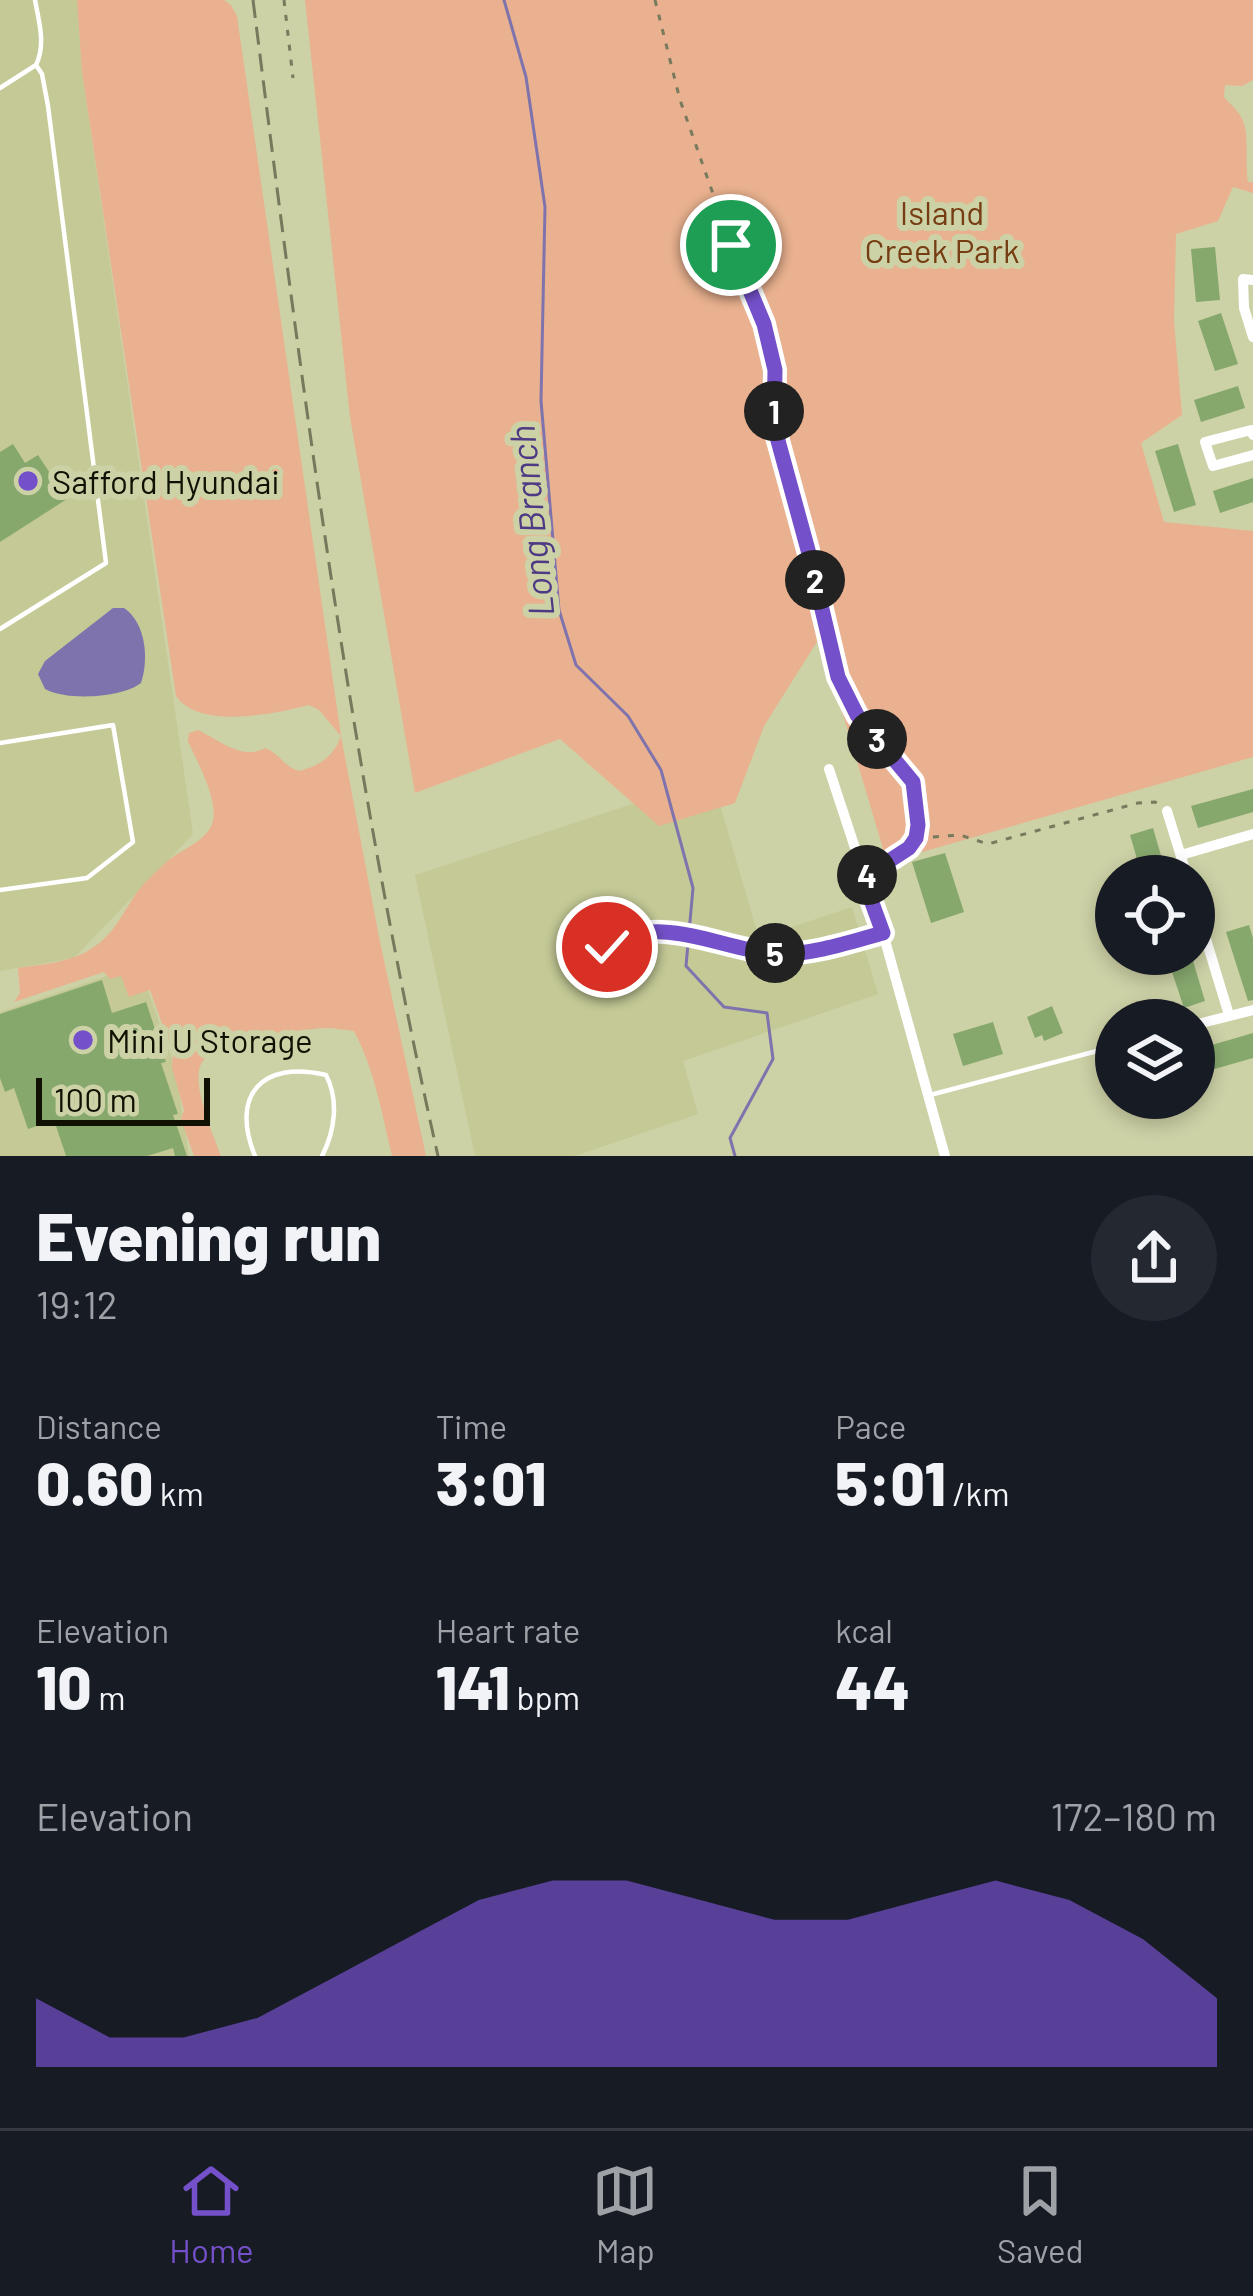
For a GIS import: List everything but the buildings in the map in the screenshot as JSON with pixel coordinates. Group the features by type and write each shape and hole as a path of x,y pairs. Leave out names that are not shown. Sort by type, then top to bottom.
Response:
{"street":[{"path":"1253,280 1243,279 1244,308 1253,337"},
{"path":"1253,435 1251,430 1205,442 1213,466 1253,455"},
{"path":"829,769 883,933 945,1156"},
{"path":"1167,811 1180,855 1253,834"},
{"path":"1215,969 1229,1015"},
{"path":"1215,1019 1253,1010"}],"lane":[{"path":"0,88 36,65 42,46 35,0"},
{"path":"0,629 106,563 48,106 36,65"},
{"path":"0,743 113,725 133,842 87,878 0,890"},
{"path":"588,982 593,965 607,947 649,931 788,954 883,933"},
{"path":"928,1095 1095,1051"},
{"path":"254,1156 244,1114 251,1091 285,1073 308,1070 326,1075 334,1089 334,1115 322,1156"}],"path":[{"path":"284,0 293,78"},
{"path":"655,0 680,100 764,324 775,370 774,426 838,677 857,715 913,782 916,838 909,848 863,878"},
{"path":"916,838 960,835 988,844 1138,803 1155,802 1167,811"}],"shaded area":[{"name":"Safford Hyundai","path":"0,0 77,0 82,72 193,834 74,958 0,971"},
{"path":"113,608 124,608 141,632 145,663 141,683 94,696 45,689 38,674 45,661"},
{"path":"712,778 759,938 852,907 878,994 683,1061 698,1114 575,1156 475,1156 415,875"},
{"name":"Mini U Storage","path":"139,965 175,1067 189,1156 0,1156 0,1012"}],"green space":[{"path":"77,0 224,0 237,16 341,736 309,705 258,715 219,716 187,707 176,696 82,72"},
{"name":"Island Creek Park","path":"305,0 1253,0 1253,80 1242,86 1225,85 1224,97 1245,127 1248,182 1253,182 1253,193 1233,187 1218,221 1176,234 1174,321 1182,415 1141,443 1164,522 1253,531 1253,757 887,862 820,637 764,726 735,803 659,826 560,739 415,793 350,417"},
{"path":"198,730 240,751 265,748 299,771 325,759 341,736 426,1156 392,1156 373,1077 354,1031 326,1028 258,1038 208,1056 201,1064 199,1084 221,1156 194,1156 181,1119 184,1110 172,1068 173,1054 150,990 129,997 121,976 110,979 104,972 14,1002 20,993 18,968 65,960 99,943 147,881 210,828 212,802 189,733"}],"waterway":[{"name":"Long Branch","path":"504,0 526,77 545,207 541,401 559,610 576,665 628,716 661,770 693,888 686,966 724,1007 767,1013 773,1059 730,1138 735,1156"}],"railway":[{"path":"253,0 310,436 355,725 438,1156"}],"place":[{"name":"Safford Hyundai","path":"28,481"},
{"name":"Mini U Storage","path":"83,1040"}],"route":[{"path":"607,947 649,931 788,954 883,933 863,878 909,848 916,838 913,782 857,715 838,677 774,426 775,370 764,324 731,245"}]}
